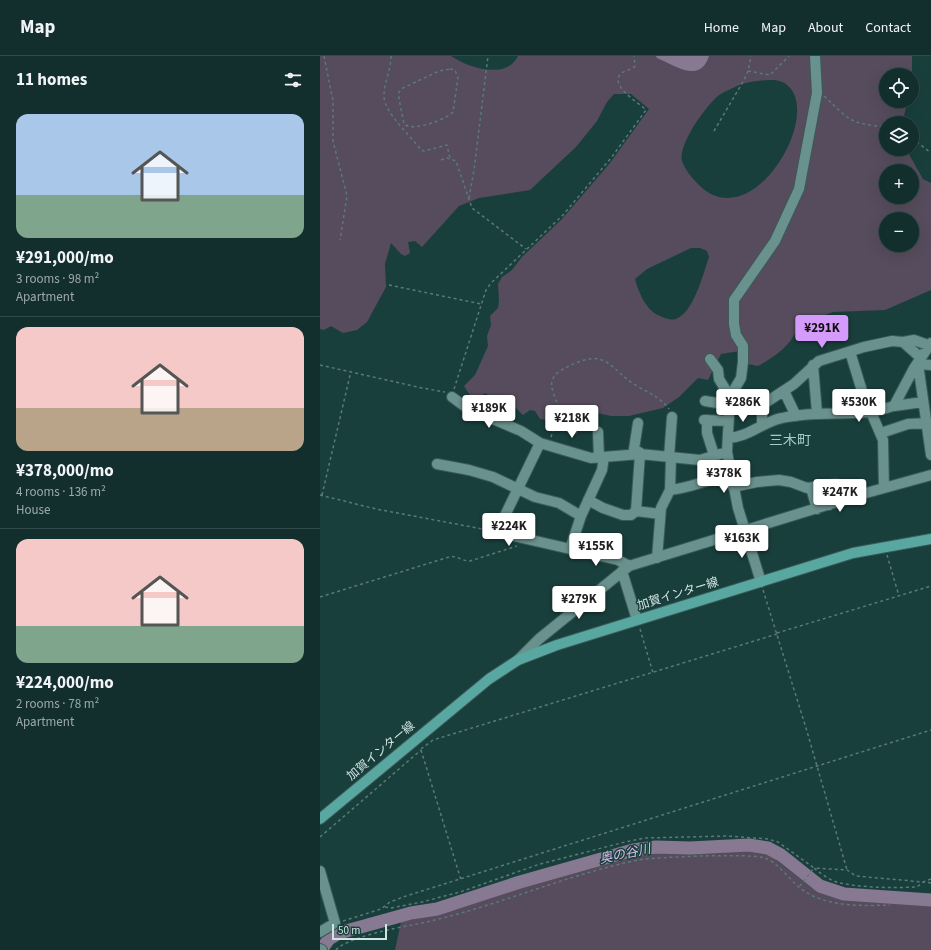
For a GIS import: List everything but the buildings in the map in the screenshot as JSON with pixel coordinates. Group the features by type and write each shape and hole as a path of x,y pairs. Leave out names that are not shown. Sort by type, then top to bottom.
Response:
{"main road":[{"name":"加賀インター線","path":"320,819 489,679 518,660 557,645 853,553 884,546 931,539"}],"street":[{"path":"761,582 744,530 730,476 726,452 729,401 741,378 743,362 743,346 736,335 734,324 734,300 775,241 799,189 817,93 815,56"},
{"path":"767,424 761,411 764,404 784,391 819,361 879,343 892,341 903,342 914,340 930,344 914,368 894,406"},
{"path":"903,342 920,361 931,365"},
{"path":"848,352 851,354 862,391 883,440 884,488"},
{"path":"710,359 718,370 719,379 729,401"},
{"path":"920,361 923,402 931,455"},
{"path":"813,365 817,413"},
{"path":"784,391 796,416"},
{"path":"452,397 467,408 521,431 544,444 591,458 641,454 700,460 726,452"},
{"path":"705,401 729,401"},
{"path":"728,438 754,431 767,424 796,416 817,413 871,412 894,406 923,402"},
{"path":"657,558 660,514 670,491 672,417"},
{"path":"714,455 707,433 706,420 728,421"},
{"path":"881,433 908,424 927,423"},
{"path":"638,424 634,449 641,454"},
{"path":"570,549 580,516 602,470 598,432"},
{"path":"544,444 516,489 497,532 618,560 626,568 637,620"},
{"path":"636,511 641,454"},
{"path":"436,464 480,473 535,497 559,503 580,516"},
{"path":"518,660 539,639 626,568 744,530 931,475"},
{"path":"670,491 716,478 730,476"},
{"path":"734,487 757,482 779,480 811,488 831,485 829,505"},
{"path":"811,488 817,509"},
{"path":"588,500 603,508 623,515 631,515 636,511 660,514"},
{"path":"320,871 335,923 320,932"}],"path":[{"path":"324,56 333,102 333,140 347,196 340,240"},
{"path":"391,56 384,97 396,122 409,134 421,150 424,151 447,145 450,158"},
{"path":"469,198 474,170 488,56"},
{"path":"320,365 446,392 452,397 481,304 491,282 526,248 550,228 611,158 646,110 623,91 618,82 619,76 623,72 635,66 634,56"},
{"path":"714,131 748,71 751,56"},
{"path":"748,71 770,75 789,56"},
{"path":"455,70 458,78 454,108 451,114 414,128 404,124 402,114 398,99 399,92 403,88 440,71 455,70"},
{"path":"817,93 825,97 852,121 864,125 879,126"},
{"path":"919,144 931,153"},
{"path":"440,160 450,158 456,161 472,208 526,248"},
{"path":"389,285 481,304"},
{"path":"544,444 558,414 558,407 552,387 552,380 558,372 587,360 605,361 613,365 636,386 646,389 665,403 672,417"},
{"path":"351,371 321,495 376,509 497,532"},
{"path":"320,597 449,557 454,556 464,561 470,561 520,545 528,540"},
{"path":"884,546 900,596"},
{"path":"320,837 433,740 931,586"},
{"path":"765,594 847,870"},
{"path":"637,620 652,673"},
{"path":"335,923 381,909 403,897 931,730"},
{"path":"414,741 421,750 460,880"},
{"path":"385,907 391,908 422,902 460,892 540,864 645,838 727,836 768,839 778,842 820,874 839,883 898,888 917,887 923,882 931,879"},
{"path":"336,950 340,945 394,928 451,916 595,870 639,860 733,856 765,858 799,887 813,895 842,904 856,906 890,906"},
{"path":"814,868 847,870 856,876 931,883"},
{"path":"799,887 814,868"}],"shaded area":[{"path":"320,56 451,56 477,68 496,70 505,68 513,63 518,56 912,56 912,68 879,68 879,108 906,108 904,116 879,116 879,156 910,156 914,164 879,164 879,204 919,204 919,172 923,179 931,183 931,290 885,310 833,312 800,324 788,344 783,349 758,366 748,364 746,350 721,354 708,380 698,378 679,397 663,408 629,416 611,416 597,413 581,420 577,434 558,429 555,421 540,419 535,411 530,410 523,415 513,405 494,404 490,396 485,393 477,400 469,394 464,386 475,375 488,346 487,336 491,325 490,316 498,308 498,284 502,277 512,270 522,257 562,219 610,163 649,109 631,94 614,94 607,102 597,121 576,147 530,190 479,198 459,206 422,247 415,241 408,242 410,253 405,256 401,254 391,243 385,264 386,287 367,322 357,330 343,333 331,326 324,330 320,329","holes":["775,80 786,84 796,100 796,120 789,143 777,166 760,184 740,196 720,197 699,185 683,164 682,154 688,136 700,116 718,96 727,91 746,83","691,248 700,248 707,251 709,257 693,301 688,309 676,319 671,320 654,313 643,300 635,279 647,269"]},
{"path":"656,56 709,56 705,64 700,69 694,71 679,68 657,58"},
{"path":"648,851 756,851 769,854 812,888 840,899 931,904 931,950 395,950 401,922 458,909 529,884"}],"waterway":[{"name":"奥の谷川","path":"321,950 329,939 339,933 411,913 437,909 520,882 633,850 656,847 690,848 749,845 768,848 781,855 820,886 844,894 931,900"}],"district":[{"name":"三木町","path":"790,441"}]}
